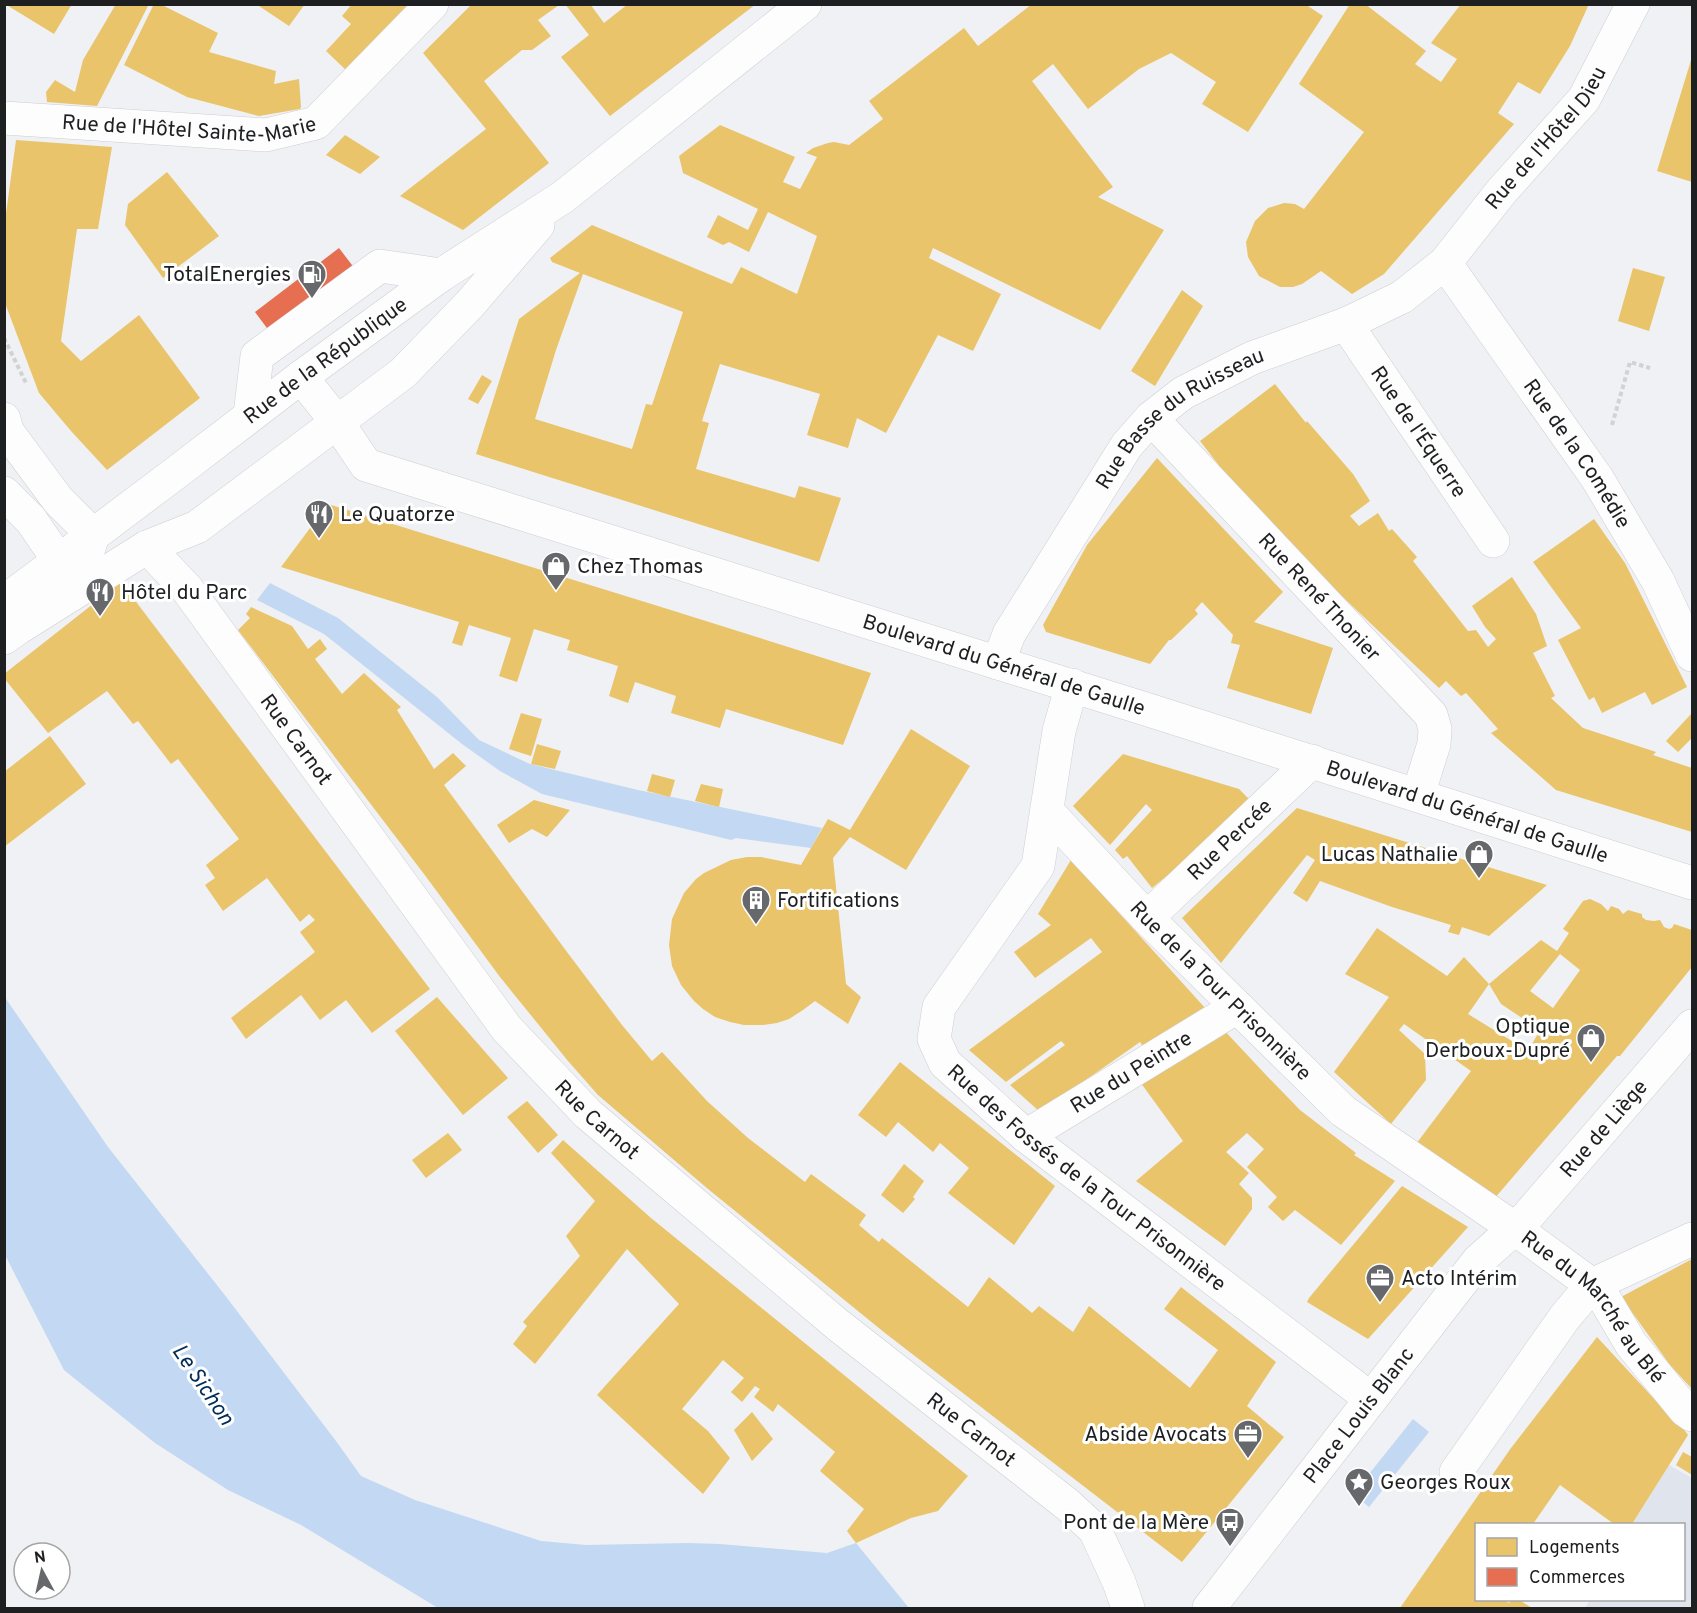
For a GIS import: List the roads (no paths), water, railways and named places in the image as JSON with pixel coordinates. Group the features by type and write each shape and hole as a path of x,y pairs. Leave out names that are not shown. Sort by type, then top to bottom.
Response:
{"street":[{"name":"Rue de l'Hôtel Sainte-Marie","path":"4,118 266,135 316,123 432,4"},
{"name":"Rue de la République","path":"9,623 80,549 250,415 441,274 563,197 805,4"},
{"name":"Rue de l'Hôtel Dieu","path":"1445,262 1502,192 1584,99 1633,4"},
{"name":"Rue de la République","path":"147,547 197,527 403,373 470,304 563,197"},
{"name":"Rue Basse du Ruisseau","path":"998,663 1009,634 1127,445 1151,418 1183,393 1252,358 1346,324 1402,297 1445,262"},
{"name":"Rue de la Comédie","path":"1445,262 1597,478 1658,581 1692,655"},
{"path":"250,415 257,356 380,266 441,274"},
{"name":"Rue de l'Équerre","path":"1346,324 1493,541"},
{"name":"Boulevard du Général de Gaulle","path":"301,376 337,422 366,465 1072,685 1692,883"},
{"name":"Rue René Thonier","path":"1151,418 1431,716 1435,729 1434,744 1418,795"},
{"path":"6,428 58,500 80,549"},
{"path":"4,493 31,520 80,549 147,547"},
{"path":"9,623 147,547"},
{"name":"Rue Carnot","path":"147,547 188,589 507,1029 588,1114 838,1325 1068,1505 1095,1530 1119,1582 1128,1608"},
{"path":"1047,812 1059,731 1072,685"},
{"name":"Rue Percée","path":"1147,918 1312,761"},
{"name":"Rue de la Tour Prisonnière","path":"1047,812 1147,918 1344,1111 1514,1228"},
{"name":"Rue des Fossés de la Tour Prisonnière","path":"1047,812 1038,866 939,1006 934,1039 945,1063 1026,1136 1371,1399"},
{"name":"Rue du Peintre","path":"1026,1136 1237,1007"},
{"name":"Rue de Liège","path":"1514,1228 1526,1218 1692,1026"},
{"name":"Rue du Marché au Blé","path":"1514,1228 1592,1285 1604,1298 1632,1344 1685,1410 1692,1415"},
{"name":"Place Louis Blanc","path":"1208,1608 1478,1261 1514,1228"},
{"path":"1456,1472 1565,1317 1592,1285 1692,1239"}],"water":[{"path":"270,583 338,618 437,697 479,740 530,764 638,790 822,828 811,848 736,838 731,840 542,794 500,771 462,744 324,634 257,600"},
{"name":"Le Sichon","path":"4,996 108,1147 224,1294 361,1476 415,1500 541,1541 586,1545 720,1544 827,1553 856,1543 909,1608 438,1608 301,1525 228,1490 155,1443 64,1370 5,1255"},
{"path":"1413,1419 1429,1432 1369,1507 1353,1494"}],"place":[{"name":"TotalEnergies","path":"312,300"},
{"name":"Le Quatorze","path":"319,540"},
{"name":"Chez Thomas","path":"556,592"},
{"name":"Hôtel du Parc","path":"100,618"},
{"name":"Lucas Nathalie","path":"1479,880"},
{"name":"Fortifications","path":"756,926"},
{"name":"Optique Derboux-Dupré","path":"1591,1064"},
{"name":"Acto Intérim","path":"1380,1304"},
{"name":"Abside Avocats","path":"1248,1460"},
{"name":"Georges Roux","path":"1359,1508"},
{"name":"Pont de la Mère","path":"1230,1548"}]}
